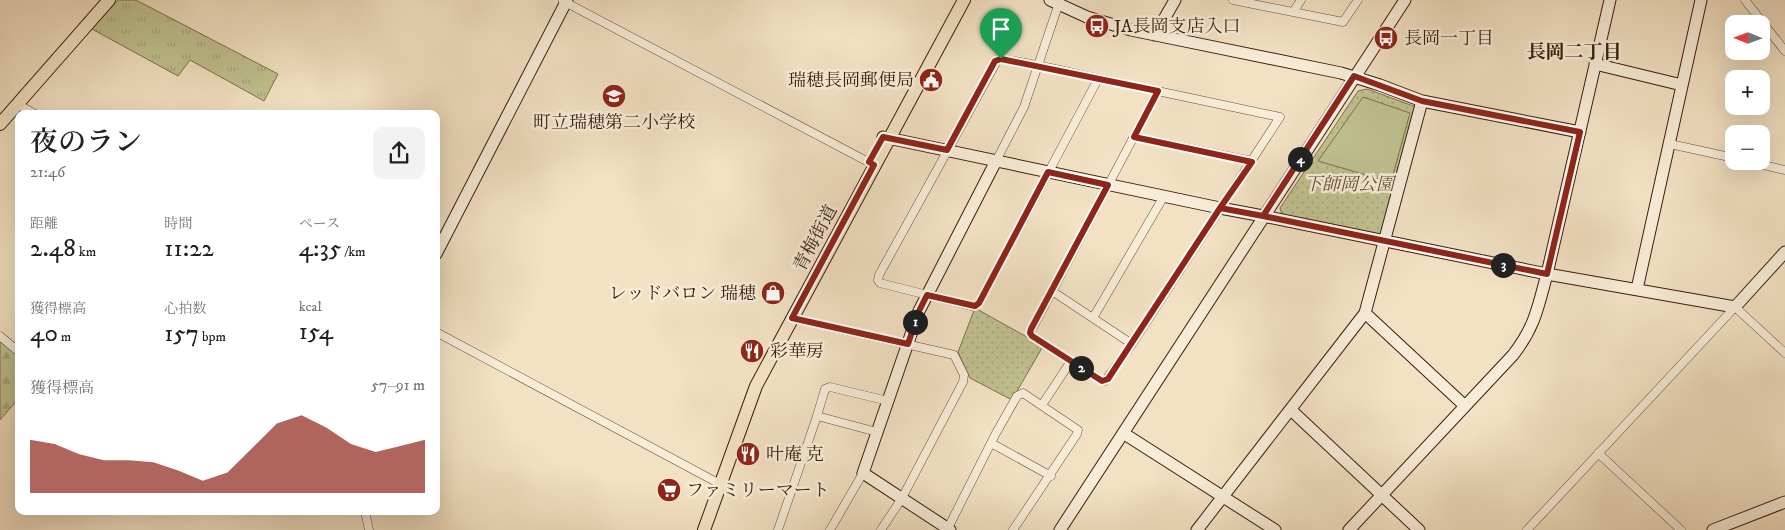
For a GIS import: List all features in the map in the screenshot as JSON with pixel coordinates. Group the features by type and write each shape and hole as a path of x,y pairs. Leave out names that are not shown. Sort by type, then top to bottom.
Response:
{"main road":[{"path":"0,124 109,0"},
{"name":"青梅街道","path":"886,137 954,0"},
{"name":"青梅街道","path":"704,530 738,415 767,351 964,0"},
{"name":"青梅街道","path":"696,530 756,386 871,164"}],"street":[{"path":"1155,35 1175,0"},
{"path":"1233,0 1246,1 1343,22 1358,0"},
{"path":"1293,12 1301,0"},
{"path":"1060,530 1405,0"},
{"path":"1349,530 1513,355 1529,333 1547,274 1610,0"},
{"path":"1637,289 1701,0"},
{"path":"1746,0 1785,51"},
{"path":"440,246 564,1 871,164"},
{"path":"830,530 862,473 919,311 1024,106 1038,66 1056,1 1100,21 1155,35 1354,76 1422,101 1580,132"},
{"path":"1098,79 979,303 971,306 882,285 878,280 879,275 995,61 1001,59 1038,66 1098,79 1158,91 1280,117 1132,344 1105,381 1102,381 1030,333 1158,91"},
{"path":"1595,64 1682,85"},
{"path":"1197,530 1365,313 1422,101"},
{"path":"17,104 27,110"},
{"path":"886,137 1108,185 1547,274 1735,307 1785,353"},
{"path":"1134,137 1252,162"},
{"path":"1670,144 1725,156"},
{"path":"1770,167 1785,170"},
{"path":"1093,318 1164,196"},
{"path":"1527,530 1785,252"},
{"path":"1052,291 1132,344"},
{"path":"1365,313 1465,406"},
{"path":"792,318 954,355 965,378 902,498 881,530"},
{"path":"440,334 717,483"},
{"path":"0,336 15,349"},
{"path":"1042,405 1071,361"},
{"path":"778,530 825,389 830,387 888,401"},
{"path":"862,473 948,530 991,443 1017,396 1023,393 1078,430 1050,476 1013,530"},
{"path":"1291,410 1419,530"},
{"path":"817,416 877,432"},
{"path":"1123,433 1275,530"},
{"path":"991,443 1050,476"},
{"path":"1598,453 1681,530"},
{"path":"1713,530 1785,502"},
{"path":"366,515 369,530"}],"green space":[{"path":"118,0 136,0 278,74 264,101 190,60 178,76 92,29"},
{"name":"下師岡公園","path":"1367,89 1416,107 1382,232 1377,236 1282,215 1280,208 1358,91"},
{"path":"1363,97 1410,113 1393,175 1387,181 1318,161"},
{"path":"975,308 1043,346 1012,400 970,378 958,352"},
{"path":"0,339 15,352 15,403 0,420"}],"place":[{"name":"JA長岡支店入口","path":"1097,26"},
{"name":"長岡一丁目","path":"1386,38"},
{"name":"瑞穂長岡郵便局","path":"931,80"},
{"name":"町立瑞穂第二小学校","path":"614,96"},
{"name":"レッドバロン 瑞穂","path":"773,293"},
{"name":"彩華房","path":"752,351"},
{"name":"叶庵 克","path":"748,454"},
{"name":"ファミリーマート","path":"669,490"}],"district":[{"name":"長岡二丁目","path":"1574,51"}],"route":[{"path":"1001,59 995,61 947,150 883,137 869,162 874,165 792,318 908,344 919,311 927,295 975,306 979,303 1048,172 1108,185 1030,333 1102,381 1108,379 1132,344 1220,208 1547,274 1580,132 1422,101 1354,76 1263,216 1220,208 1252,162 1134,137 1158,91 1001,59"}]}
